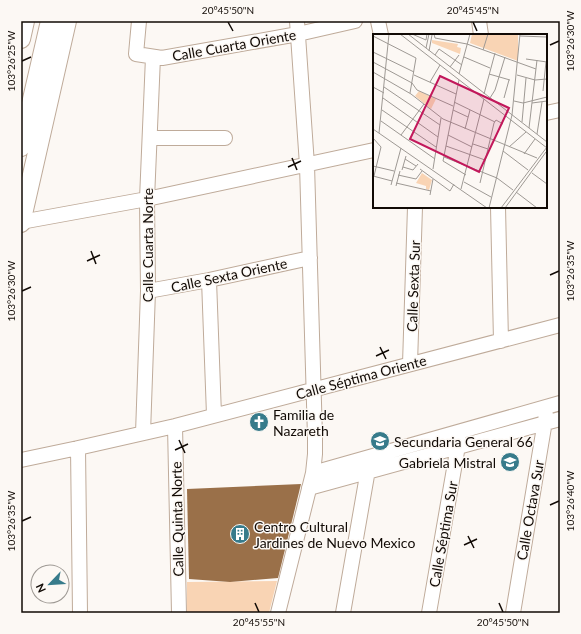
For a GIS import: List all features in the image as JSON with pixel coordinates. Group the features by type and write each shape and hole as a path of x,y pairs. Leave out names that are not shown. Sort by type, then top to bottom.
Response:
{"main road":[{"path":"21,39 25,21"},
{"path":"21,96 39,21"},
{"path":"21,147 50,21"},
{"path":"21,222 67,21"}],"street":[{"name":"Calle Cuarta Oriente","path":"139,21 136,54 162,58 298,27 355,21"},
{"path":"378,21 381,34"},
{"path":"479,21 481,34"},
{"path":"278,613 313,474 316,437 308,165 298,27"},
{"name":"Calle Cuarta Norte","path":"143,433 148,291 147,199 153,57"},
{"path":"547,113 560,110"},
{"path":"150,138 224,138"},
{"path":"21,222 147,199 373,150"},
{"name":"Calle Sexta Sur","path":"410,364 415,208"},
{"path":"498,208 501,340"},
{"name":"Calle Sexta Oriente","path":"148,291 310,258"},
{"path":"208,280 214,415"},
{"name":"Calle Séptima Oriente","path":"21,460 175,426 560,325"},
{"path":"313,474 554,405"},
{"name":"Calle Octava Sur","path":"512,613 545,423 554,405"},
{"path":"309,488 560,419"},
{"name":"Calle Quinta Norte","path":"175,426 179,613"},
{"name":"Calle Séptima Sur","path":"429,613 460,432"},
{"path":"78,448 80,613"},
{"path":"343,613 370,457"}],"shaded area":[{"path":"277,581 269,613 187,613 187,582"}],"building":[{"name":"Centro Cultural Jardines de Nuevo Mexico","path":"301,484 278,578 230,582 189,579 187,489"}],"place":[{"name":"Familia de Nazareth","path":"259,422"},
{"name":"Secundaria General 66","path":"380,441"},
{"name":"Gabriela Mistral","path":"510,462"},
{"name":"Centro Cultural Jardines de Nuevo Mexico","path":"240,534"}]}
